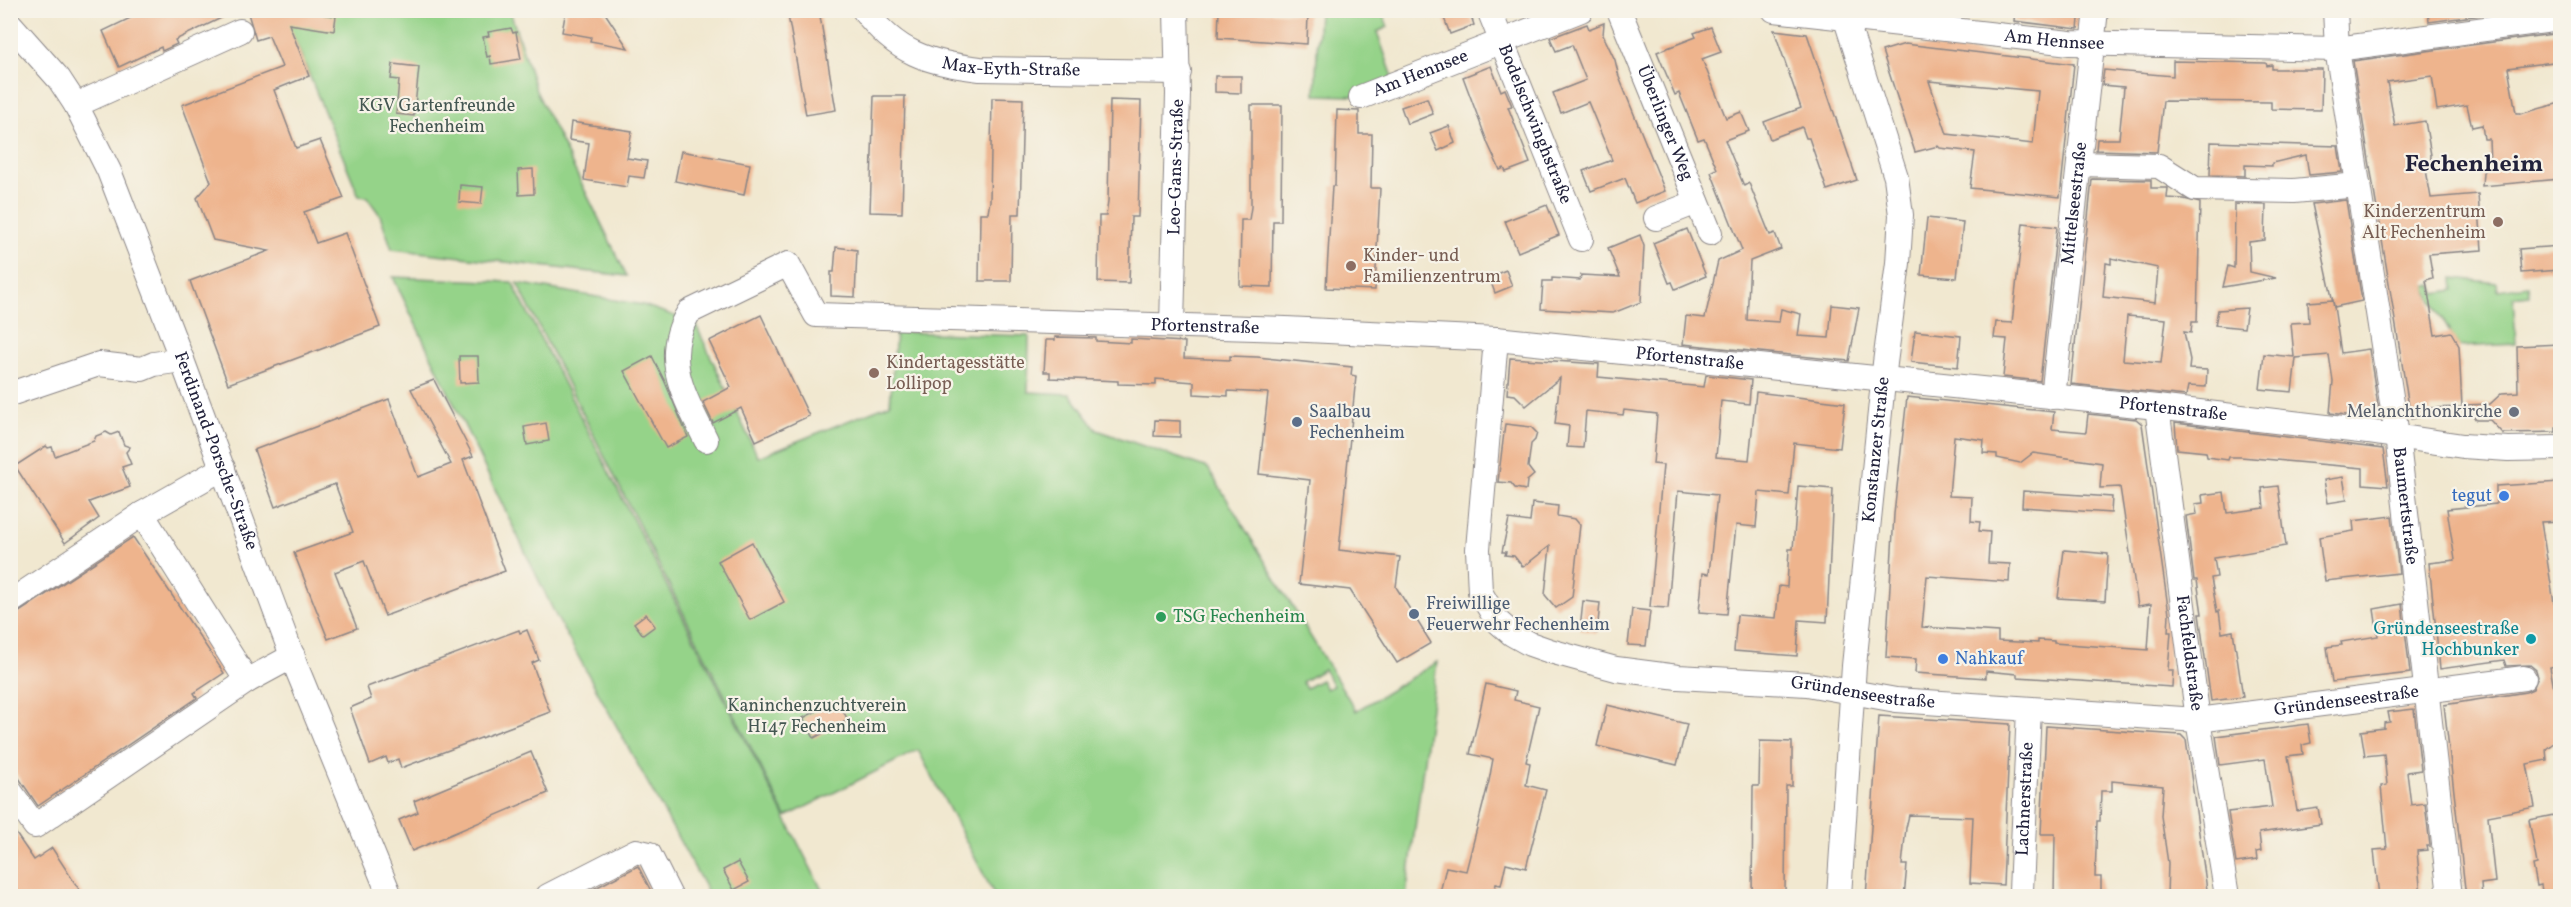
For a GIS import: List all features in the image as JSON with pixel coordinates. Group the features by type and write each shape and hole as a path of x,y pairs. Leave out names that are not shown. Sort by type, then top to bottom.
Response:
{"street":[{"name":"Max-Eyth-Straße","path":"864,10 887,38 903,49 928,60 955,66 980,69 1179,72"},
{"name":"Leo-Gans-Straße","path":"1172,325 1179,72 1176,10"},
{"name":"Bodelschwinghstraße","path":"1489,10 1581,239"},
{"name":"Am Hennsee","path":"1360,97 1581,10"},
{"name":"Überlinger Weg","path":"1619,10 1710,233"},
{"name":"Am Hennsee","path":"1774,10 1845,15 2093,44 2337,49 2560,19"},
{"name":"Mittelseestraße","path":"2053,397 2096,10"},
{"name":"Baumertstraße","path":"2335,10 2337,49 2397,435 2450,897"},
{"name":"Konstanzer Straße","path":"1839,897 1852,692 1900,240 1900,193 1845,15"},
{"name":"Ferdinand-Porsche-Straße","path":"10,24 51,70 76,105 109,171 293,656 390,897"},
{"path":"76,105 240,31"},
{"path":"2079,164 2159,166 2195,189 2294,191 2358,185"},
{"path":"1656,218 1697,202"},
{"name":"Pfortenstraße","path":"706,440 681,389 677,375 677,340 681,324 689,312 788,264 816,315 1172,325 1496,339 2157,407 2397,435 2463,446 2508,449 2560,448"},
{"name":"Gründenseestraße","path":"1496,339 1478,549 1480,592 1497,621 1512,634 1530,644 1616,669 1701,680 1807,684 1896,700 2198,720 2524,678"},
{"path":"10,394 99,363 142,369 154,364 182,360"},
{"name":"Fachfeldstraße","path":"2157,407 2198,720 2227,897"},
{"path":"10,602 142,514 223,468"},
{"path":"142,514 247,681"},
{"path":"10,791 35,826 247,681 293,656"},
{"name":"Lachnerstraße","path":"2021,891 2029,708"},
{"path":"548,897 636,851 649,854 670,897"}],"green space":[{"name":"KGV Gartenfreunde Fechenheim","path":"266,11 510,11 536,91 627,276 392,249 380,215 367,197 359,196 294,38"},
{"path":"1319,11 1382,11 1388,27 1377,32 1394,80 1352,96 1315,95"},
{"path":"393,277 512,282 825,896 710,896 556,616"},
{"path":"2453,278 2497,283 2498,290 2528,286 2529,295 2513,297 2516,344 2459,347 2426,287 2433,285 2436,293 2454,290"},
{"name":"Kaninchenzuchtverein H147 Fechenheim","path":"517,283 643,305 695,323 758,457 890,404 896,332 1029,336 1028,392 1070,394 1097,430 1208,468 1356,711 1437,662 1406,896 995,896 918,750 786,817","holes":["1324,669 1333,686 1326,689 1321,680 1306,688 1302,682"]}],"building":[{"path":"147,10 238,10 175,40 177,44 162,51 161,47 119,67 103,31"},
{"path":"247,10 321,10 321,14 336,16 334,31 289,24 309,76 274,90 296,148 320,140 344,198 304,212 316,243 345,233 380,327 228,384 190,281 269,251 213,240 197,198 211,182 182,105 282,67 269,36 256,40"},
{"path":"566,10 603,10 628,48 590,41 591,37 562,32"},
{"path":"787,10 819,10 836,110 806,115"},
{"path":"1219,10 1308,14 1307,44 1218,38"},
{"path":"1441,10 1469,10 1474,25 1450,34"},
{"path":"2015,10 2080,10 2078,29 2014,21"},
{"path":"2428,10 2480,10 2480,15 2429,22"},
{"path":"1604,23 1603,35 1615,60 1619,77 1665,191 1635,203 1625,178 1591,191 1583,171 1612,160 1588,102 1561,113 1553,93 1586,80 1572,45 1556,51 1550,38 1587,24 1589,29"},
{"path":"1711,27 1721,52 1702,59 1726,118 1741,112 1749,131 1725,140 1744,186 1749,183 1770,235 1775,233 1781,249 1750,261 1747,320 1779,322 1781,309 1801,314 1798,336 1829,338 1832,305 1859,308 1849,361 1683,344 1686,316 1705,318 1718,261 1742,250 1711,172 1717,169 1704,138 1698,140 1679,93 1675,95 1657,52 1696,37 1694,33"},
{"path":"511,28 513,33 516,32 521,59 491,64 490,56 487,57 483,37 489,36 488,32"},
{"path":"1774,30 1807,34 1857,180 1827,190 1809,138 1806,138 1802,127 1770,139 1764,122 1801,108"},
{"path":"2560,33 2560,61 2508,68 2516,113 2520,114 2560,103 2560,179 2482,186 2483,172 2490,164 2489,139 2484,139 2482,125 2472,127 2467,105 2437,110 2432,76 2387,82 2395,126 2425,121 2431,155 2430,169 2426,170 2431,198 2478,194 2482,250 2429,254 2433,278 2426,280 2435,335 2451,332 2459,346 2462,407 2430,408 2431,415 2411,419 2353,61"},
{"path":"1905,44 2074,64 2060,197 1970,188 1975,152 1938,146 1915,152 1882,51","holes":["1929,81 2038,91 2033,144 1947,134"]},
{"path":"2173,61 2266,63 2267,66 2272,65 2272,69 2322,69 2321,110 2271,109 2271,102 2163,101 2157,152 2096,150 2097,139 2119,139 2124,87 2102,85 2104,70 2173,76"},
{"path":"393,64 419,67 414,116 396,114 399,80 391,79"},
{"path":"1491,66 1501,91 1505,89 1512,106 1508,107 1530,163 1506,172 1504,168 1500,170 1488,144 1463,77"},
{"path":"1215,76 1241,76 1241,93 1215,92"},
{"path":"874,96 905,96 902,213 870,212"},
{"path":"992,98 1023,99 1020,214 1012,214 1011,281 979,281 980,213 988,213 990,201"},
{"path":"1427,98 1433,114 1407,124 1401,107"},
{"path":"1110,100 1141,101 1138,217 1131,217 1129,283 1098,282 1099,216 1106,216 1108,202"},
{"path":"1251,105 1282,105 1281,221 1273,221 1272,287 1240,286 1241,220 1249,220 1251,207"},
{"path":"1337,110 1359,111 1359,134 1372,134 1371,188 1380,188 1375,290 1326,288 1332,186 1335,186"},
{"path":"571,122 632,131 627,158 647,161 644,178 629,176 627,187 584,180 589,143 569,140"},
{"path":"1449,126 1455,143 1438,151 1430,133"},
{"path":"2211,142 2338,146 2342,172 2309,175 2306,155 2272,163 2272,166 2245,165 2245,176 2210,175"},
{"path":"681,151 750,164 744,195 675,181"},
{"path":"533,169 534,194 519,195 518,170"},
{"path":"2092,179 2151,180 2151,188 2168,188 2167,198 2200,203 2197,322 2192,322 2191,333 2184,332 2190,360 2189,369 2207,370 2206,387 2188,386 2186,396 2071,384","holes":["2111,258 2158,268 2155,303 2103,297 2106,263 2111,264","2127,316 2166,319 2161,363 2123,360"]},
{"path":"460,185 483,187 481,204 459,202"},
{"path":"2346,200 2362,301 2334,307 2312,204"},
{"path":"2235,204 2266,205 2265,240 2249,242 2250,272 2276,278 2223,287 2228,266 2234,268"},
{"path":"1547,205 1559,235 1518,252 1505,221"},
{"path":"1927,218 1963,222 1957,278 1921,275"},
{"path":"2023,223 2057,227 2040,381 2003,377 2007,339 1994,338 1996,322 2012,323"},
{"path":"1687,229 1706,276 1675,289 1672,282 1669,283 1653,243"},
{"path":"1640,235 1644,246 1641,302 1613,313 1541,309 1543,281 1552,281 1552,278 1580,280 1581,275 1620,277 1608,248"},
{"path":"2560,246 2560,270 2521,273 2519,249"},
{"path":"836,247 857,250 855,297 831,296 831,272 834,272"},
{"path":"1506,270 1512,286 1495,293 1489,277"},
{"path":"2333,300 2341,353 2369,349 2379,412 2373,418 2330,413 2333,381 2329,355 2296,358 2292,392 2260,389 2264,354 2294,357 2291,323 2309,322 2308,302"},
{"path":"2247,308 2244,328 2215,325 2218,310"},
{"path":"761,315 809,416 756,441 741,408 713,423 703,402 731,387 709,341"},
{"path":"1915,331 1961,336 1958,367 1911,362"},
{"path":"1055,337 1096,338 1096,341 1131,343 1131,339 1185,342 1184,358 1230,360 1230,356 1257,357 1352,367 1351,375 1356,376 1339,550 1400,557 1396,587 1431,643 1397,663 1350,590 1299,584 1310,480 1259,474 1268,393 1228,391 1228,396 1194,394 1194,382 1156,379 1156,385 1050,378 1050,372 1044,372 1046,340 1055,340"},
{"path":"2560,344 2560,428 2556,428 2556,432 2502,433 2490,420 2476,420 2466,405 2490,404 2502,393 2518,392 2517,346"},
{"path":"459,356 478,356 479,382 460,383"},
{"path":"652,356 688,437 666,448 624,371"},
{"path":"1510,358 1599,364 1598,377 1704,387 1706,375 1751,380 1749,404 1721,401 1716,457 1749,460 1756,392 1845,403 1840,448 1794,443 1789,495 1759,492 1756,527 1736,525 1727,614 1699,612 1703,573 1709,574 1717,495 1678,491 1668,608 1650,607 1663,465 1653,464 1657,414 1624,410 1623,415 1586,411 1583,448 1567,447 1569,426 1555,424 1560,378 1526,406 1515,395 1507,394"},
{"path":"434,380 473,456 463,460 505,571 385,616 364,561 335,572 357,628 328,639 294,553 353,532 335,484 275,507 254,450 389,399 418,477 451,464 411,389"},
{"path":"1907,397 2054,412 2052,429 2086,432 2088,414 2136,419 2142,424 2169,614 2168,632 2171,632 2168,670 2173,670 2172,687 2017,677 2017,674 1986,671 1986,678 1915,673 1916,659 1886,657 1894,514","holes":["1954,436 1984,440 1983,453 1997,454 1997,458 2020,463 2033,453 2102,463 2100,488 2120,487 2138,606 2151,604 2148,650 2038,640 2038,643 1998,641 1998,632 1922,627 1927,576 2009,582 2010,564 1988,563 1990,532 1979,531 1980,522 1971,521 1972,497 1949,496"]},
{"path":"1155,420 1180,421 1180,437 1154,436"},
{"path":"546,423 549,441 527,445 524,427"},
{"path":"2175,423 2383,449 2388,486 2363,484 2363,468 2241,457 2229,457 2228,460 2207,457 2206,452 2177,449"},
{"path":"1505,424 1531,427 1537,433 1531,444 1528,467 1534,475 1527,481 1526,490 1515,488 1511,483 1498,482"},
{"path":"106,432 111,435 119,432 124,445 130,447 126,452 131,464 122,467 130,487 89,502 99,518 65,543 15,466 46,446 52,447 55,456 94,441 96,436"},
{"path":"2343,477 2347,500 2328,503 2324,480"},
{"path":"2560,482 2560,521 2541,522 2554,603 2560,601 2560,665 2550,667 2560,722 2560,738 2546,749 2547,760 2527,764 2535,807 2488,816 2495,882 2481,884 2482,897 2466,897 2444,705 2526,692 2533,689 2538,677 2536,670 2530,665 2506,666 2504,660 2440,669 2429,563 2455,560 2447,509 2496,504 2496,486"},
{"path":"1798,486 1833,489 1827,622 1799,620 1797,656 1734,651 1737,615 1776,618 1779,586 1787,587 1789,549 1793,549"},
{"path":"2278,486 2286,546 2214,558 2217,577 2211,578 2217,612 2219,611 2222,633 2233,631 2243,697 2211,701 2199,614 2202,614 2197,580 2194,580 2186,516 2197,514 2195,504 2203,503 2202,495 2224,492 2227,513 2264,508 2262,488"},
{"path":"2023,491 2112,497 2111,513 2022,507"},
{"path":"1532,503 1558,506 1557,516 1575,519 1580,525 1572,597 1556,608 1545,595 1550,546 1523,567 1514,556 1505,555 1506,552 1502,552 1509,519 1530,522"},
{"path":"2392,516 2399,573 2325,581 2319,537 2354,531 2353,521"},
{"path":"133,537 224,673 194,693 197,698 38,806 10,765 10,618"},
{"path":"752,542 784,602 750,620 718,561"},
{"path":"2064,550 2108,554 2105,601 2058,598"},
{"path":"1583,601 1600,603 1597,633 1580,630"},
{"path":"2402,604 2410,673 2332,682 2327,647 2342,645 2341,642 2378,636 2374,609"},
{"path":"1632,609 1650,611 1646,646 1628,645"},
{"path":"646,614 655,626 643,635 634,623"},
{"path":"519,630 520,633 527,630 539,660 532,663 550,712 401,768 398,759 388,763 386,757 370,764 350,708 371,699 367,687"},
{"path":"1486,684 1516,691 1514,700 1539,706 1526,762 1530,763 1526,785 1546,790 1526,868 1506,863 1501,885 1496,884 1493,897 1439,897 1446,867 1466,871 1489,781 1493,759 1470,754"},
{"path":"837,700 848,720 814,738 803,718"},
{"path":"1607,705 1687,724 1677,765 1597,746"},
{"path":"2414,709 2421,770 2407,772 2411,805 2425,803 2430,846 2426,846 2427,850 2417,851 2421,897 2379,897 2374,850 2387,849 2381,786 2387,785 2384,754 2365,756 2361,731 2384,728 2384,723 2390,722 2388,712"},
{"path":"1879,716 2010,724 2003,885 1970,883 1973,817 1909,815 1902,865 1907,865 1904,897 1866,897"},
{"path":"2308,724 2311,743 2302,745 2303,754 2288,756 2297,811 2318,808 2321,824 2259,833 2261,851 2256,852 2257,860 2236,863 2228,812 2272,807 2265,759 2220,765 2216,736"},
{"path":"2046,726 2181,735 2186,740 2208,897 2167,897 2168,863 2161,816 2163,786 2112,781 2112,791 2101,791 2100,821 2097,821 2095,877 2101,877 2101,897 2054,897 2055,834 2041,834"},
{"path":"1760,741 1792,742 1792,786 1786,786 1785,897 1752,897 1753,786 1759,786"},
{"path":"531,752 548,793 412,851 399,820 418,812 414,801"},
{"path":"2554,815 2560,847 2560,897 2543,897 2541,885 2537,886 2533,865 2537,864 2529,820"},
{"path":"10,825 34,860 52,848 84,897 10,897"},
{"path":"738,862 749,882 734,890 723,870"},
{"path":"638,866 654,897 578,897"}],"place":[{"name":"Kinderzentrum Alt Fechenheim","path":"2498,222"},
{"name":"Kinder- und Familienzentrum","path":"1351,266"},
{"name":"Kindertagesstätte Lollipop","path":"874,373"},
{"name":"Melanchthonkirche","path":"2514,412"},
{"name":"Saalbau Fechenheim","path":"1297,422"},
{"name":"tegut","path":"2504,496"},
{"name":"Freiwillige Feuerwehr Fechenheim","path":"1414,614"},
{"name":"TSG Fechenheim","path":"1161,617"},
{"name":"Gründenseestraße Hochbunker","path":"2531,639"},
{"name":"Nahkauf","path":"1943,659"}],"district":[{"name":"Fechenheim","path":"2474,165"}]}
